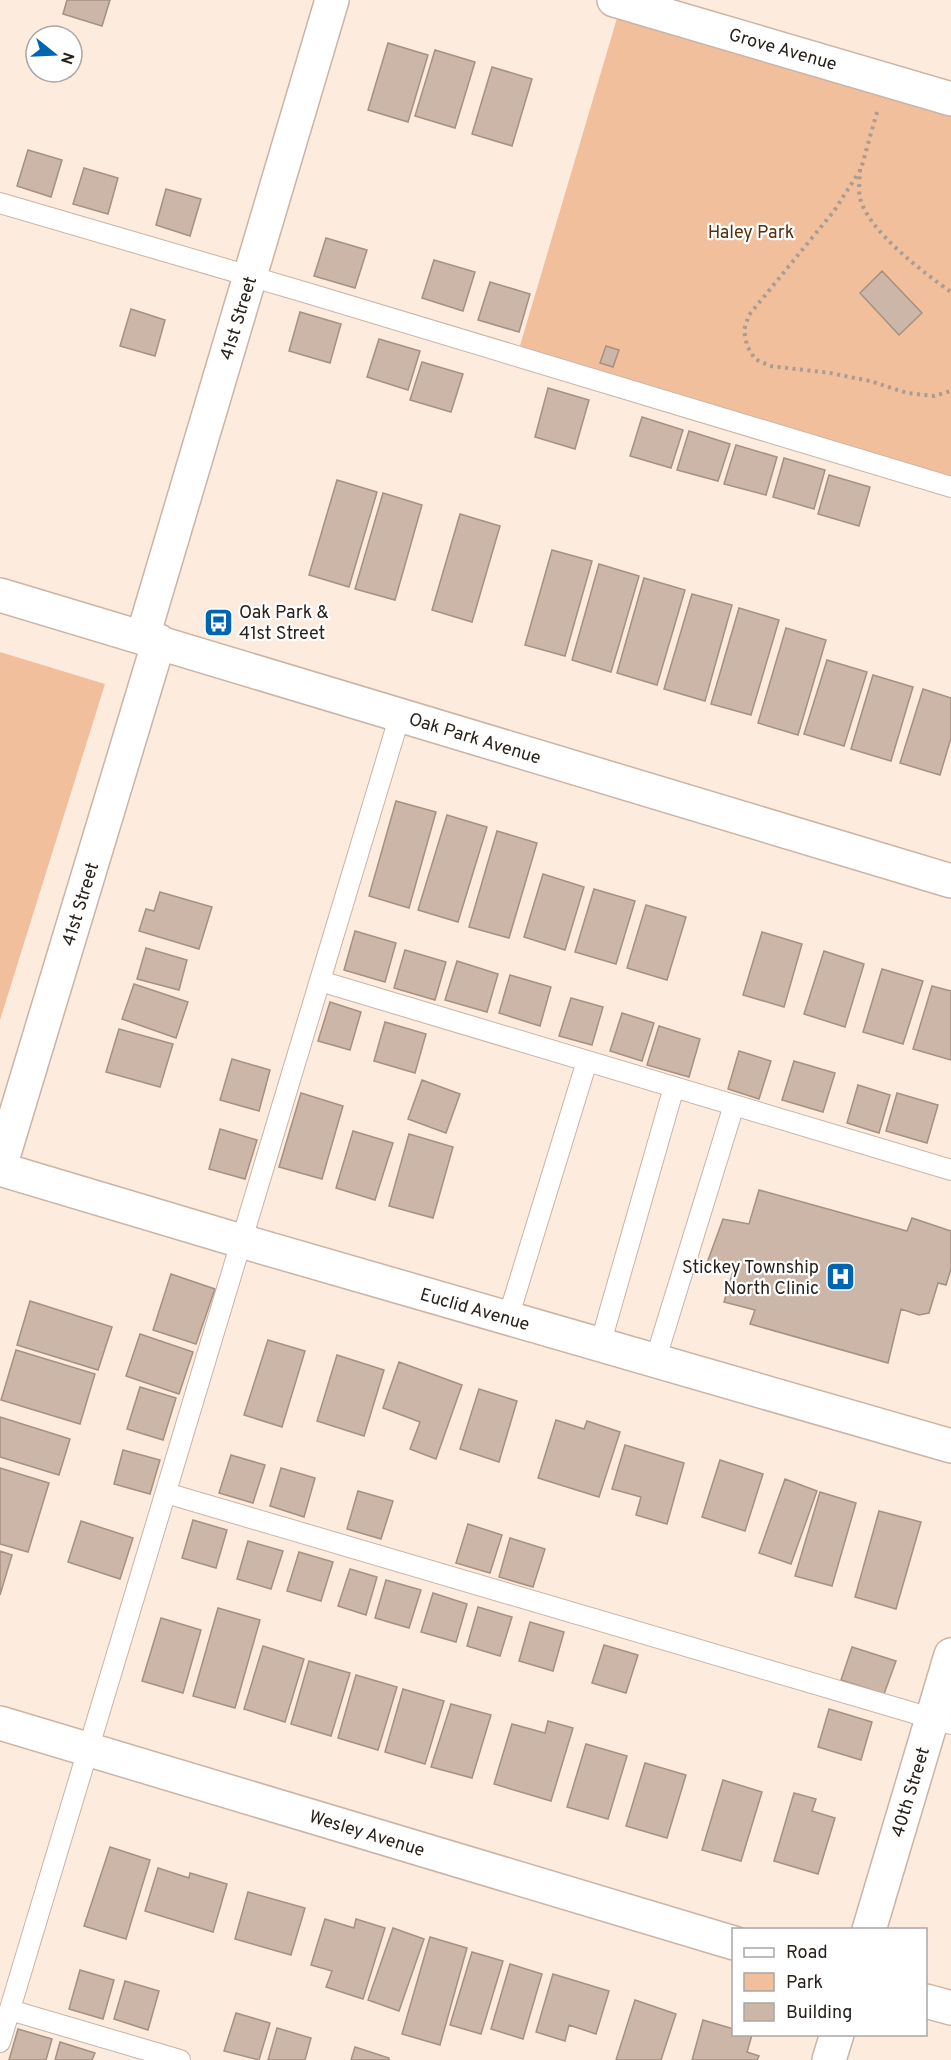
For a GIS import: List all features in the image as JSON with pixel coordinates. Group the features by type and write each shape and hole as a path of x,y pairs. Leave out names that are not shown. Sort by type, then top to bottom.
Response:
{"street":[{"name":"41st Street","path":"0,1168 151,639 251,276 332,0"},
{"name":"Grove Avenue","path":"614,0 951,99"},
{"name":"Oak Park Avenue","path":"0,594 951,881"},
{"name":"Euclid Avenue","path":"0,1168 241,1241 951,1446"},
{"name":"40th Street","path":"869,1928 941,1722 951,1655"},
{"name":"Wesley Avenue","path":"0,1723 732,1942"},
{"path":"927,2001 951,2008"},
{"path":"829,2060 836,2036"}],"lane":[{"path":"0,203 251,276 951,487"},
{"path":"0,2042 400,715"},
{"path":"320,981 951,1170"},
{"path":"508,1318 587,1061"},
{"path":"600,1345 674,1088"},
{"path":"655,1361 734,1105"},
{"path":"166,1493 941,1722"},
{"path":"10,2010 180,2060"}],"path":[{"path":"886,80 861,169 859,196 866,214 922,272 951,292"},
{"path":"861,169 834,211 749,315 744,330 747,346 755,359 770,366 830,373 870,381 908,393 934,396 951,391"}],"green space":[{"name":"Haley Park","path":"620,8 951,108 951,476 519,349"},
{"path":"0,652 105,684 0,1020"}],"building":[{"path":"67,0 110,0 102,26 63,14"},
{"path":"388,43 428,55 408,122 368,110"},
{"path":"435,50 475,62 455,128 415,116"},
{"path":"492,67 532,79 512,146 472,134"},
{"path":"28,150 62,160 51,197 17,186"},
{"path":"84,168 118,178 108,214 73,204"},
{"path":"166,189 201,199 190,236 156,225"},
{"path":"326,238 367,250 355,288 314,276"},
{"path":"434,260 475,272 463,311 422,298"},
{"path":"882,271 922,313 899,335 860,293"},
{"path":"490,282 530,294 519,332 478,320"},
{"path":"131,309 165,320 155,356 120,346"},
{"path":"300,312 341,324 330,363 289,351"},
{"path":"379,339 420,351 408,390 367,377"},
{"path":"606,346 619,350 613,367 600,363"},
{"path":"422,362 463,374 451,412 410,400"},
{"path":"548,388 589,400 575,449 535,437"},
{"path":"642,417 683,430 671,468 630,456"},
{"path":"689,431 730,444 718,481 677,470"},
{"path":"736,445 777,457 766,495 724,484"},
{"path":"784,458 825,470 814,509 773,497"},
{"path":"829,475 870,487 859,526 818,514"},
{"path":"337,480 377,492 349,587 309,575"},
{"path":"383,493 422,505 395,600 355,589"},
{"path":"460,514 500,526 472,622 432,610"},
{"path":"552,550 592,561 565,656 525,645"},
{"path":"599,564 639,576 611,672 572,660"},
{"path":"644,578 685,590 657,685 617,673"},
{"path":"692,594 732,605 705,701 664,689"},
{"path":"739,608 779,620 751,715 711,704"},
{"path":"786,628 826,640 798,735 758,723"},
{"path":"827,660 867,672 844,746 804,734"},
{"path":"873,675 913,687 891,761 851,749"},
{"path":"923,689 951,698 951,738 940,775 900,763"},
{"path":"396,801 436,812 409,908 369,896"},
{"path":"447,815 487,827 458,922 418,910"},
{"path":"497,831 537,843 509,938 469,927"},
{"path":"543,874 584,887 565,950 524,937"},
{"path":"594,889 635,901 616,964 575,952"},
{"path":"160,892 212,907 199,949 139,931 146,909 154,911"},
{"path":"646,905 686,917 667,980 627,968"},
{"path":"355,931 396,943 385,982 344,970"},
{"path":"762,932 802,944 784,1007 743,995"},
{"path":"146,948 187,960 179,990 137,979"},
{"path":"405,950 446,962 435,1000 394,988"},
{"path":"824,951 864,964 845,1027 804,1014"},
{"path":"457,961 498,974 487,1012 445,1000"},
{"path":"882,969 923,981 903,1044 863,1032"},
{"path":"510,975 551,987 540,1026 499,1013"},
{"path":"134,984 188,1002 176,1038 122,1019"},
{"path":"932,986 951,991 951,1060 913,1049"},
{"path":"571,998 603,1007 592,1045 559,1036"},
{"path":"330,1002 361,1012 350,1050 318,1041"},
{"path":"622,1013 654,1023 642,1061 610,1051"},
{"path":"385,1022 426,1034 415,1073 374,1061"},
{"path":"659,1026 700,1039 689,1077 647,1065"},
{"path":"119,1029 173,1044 160,1087 106,1072"},
{"path":"739,1051 771,1061 759,1099 728,1089"},
{"path":"232,1059 270,1070 259,1111 220,1100"},
{"path":"794,1061 835,1073 823,1112 782,1100"},
{"path":"422,1080 460,1094 446,1133 408,1119"},
{"path":"858,1085 890,1095 879,1133 847,1123"},
{"path":"301,1093 343,1106 322,1179 279,1167"},
{"path":"897,1093 938,1105 927,1143 886,1131"},
{"path":"220,1129 257,1140 245,1179 209,1169"},
{"path":"353,1131 393,1143 375,1200 336,1188"},
{"path":"409,1134 453,1147 433,1218 389,1206"},
{"name":"Stickey Township North Clinic","path":"759,1190 907,1231 912,1218 951,1231 951,1269 946,1285 938,1283 929,1313 919,1315 901,1309 888,1363 750,1324 755,1310 724,1302 733,1271 707,1263 723,1219 749,1224"},
{"path":"171,1274 215,1289 196,1344 153,1330"},
{"path":"30,1301 112,1327 98,1370 17,1345"},
{"path":"140,1334 193,1352 179,1394 126,1376"},
{"path":"268,1340 305,1351 282,1427 244,1415"},
{"path":"16,1350 95,1374 80,1424 1,1400"},
{"path":"337,1355 384,1370 364,1436 317,1421"},
{"path":"399,1362 462,1385 436,1459 410,1449 420,1422 383,1408"},
{"path":"140,1387 176,1398 163,1440 127,1429"},
{"path":"479,1389 517,1401 499,1462 460,1449"},
{"path":"0,1417 70,1439 59,1475 0,1457"},
{"path":"556,1420 584,1429 587,1421 620,1432 599,1497 538,1478"},
{"path":"625,1445 684,1463 667,1524 636,1515 641,1497 612,1489"},
{"path":"123,1450 160,1460 150,1494 114,1484"},
{"path":"231,1455 265,1465 253,1503 219,1493"},
{"path":"720,1460 763,1474 745,1531 702,1517"},
{"path":"0,1468 49,1483 28,1552 0,1544"},
{"path":"281,1468 315,1478 304,1517 270,1506"},
{"path":"785,1479 817,1491 791,1564 759,1553"},
{"path":"358,1491 393,1501 381,1539 347,1529"},
{"path":"820,1492 856,1503 832,1586 795,1576"},
{"path":"879,1511 921,1522 896,1609 855,1597"},
{"path":"193,1520 227,1530 216,1568 182,1558"},
{"path":"81,1521 133,1538 120,1579 68,1562"},
{"path":"468,1524 502,1535 490,1573 456,1563"},
{"path":"510,1538 545,1549 533,1587 499,1577"},
{"path":"248,1541 283,1551 271,1589 237,1579"},
{"path":"0,1551 12,1555 0,1595"},
{"path":"299,1552 333,1562 321,1601 287,1591"},
{"path":"350,1569 377,1577 366,1615 338,1606"},
{"path":"386,1580 421,1590 409,1628 375,1618"},
{"path":"433,1593 467,1604 456,1642 421,1632"},
{"path":"478,1607 512,1617 500,1656 467,1646"},
{"path":"218,1608 260,1620 235,1708 193,1696"},
{"path":"161,1618 201,1630 183,1693 142,1681"},
{"path":"530,1622 564,1632 553,1671 519,1661"},
{"path":"604,1645 638,1655 626,1693 592,1683"},
{"path":"263,1646 304,1659 285,1722 244,1709"},
{"path":"852,1647 896,1661 884,1694 841,1680"},
{"path":"309,1661 350,1673 331,1736 291,1724"},
{"path":"356,1675 397,1687 378,1750 338,1738"},
{"path":"403,1689 444,1701 425,1764 385,1752"},
{"path":"451,1704 491,1715 472,1778 431,1767"},
{"path":"829,1709 872,1722 861,1760 818,1747"},
{"path":"548,1721 573,1728 551,1801 494,1784 512,1724 545,1733"},
{"path":"586,1744 627,1756 608,1819 567,1807"},
{"path":"645,1763 686,1775 667,1838 626,1826"},
{"path":"723,1780 762,1792 741,1861 702,1850"},
{"path":"794,1793 816,1799 812,1811 835,1818 818,1874 774,1861"},
{"path":"110,1847 150,1860 126,1939 84,1926"},
{"path":"158,1868 189,1878 190,1873 227,1884 213,1932 145,1911"},
{"path":"248,1892 305,1908 291,1955 235,1939"},
{"path":"325,1919 354,1928 356,1919 385,1928 363,1999 326,1987 332,1971 311,1965"},
{"path":"393,1928 424,1939 399,2011 368,2000"},
{"path":"430,1937 467,1948 440,2045 402,2034"},
{"path":"472,1952 503,1961 481,2034 450,2025"},
{"path":"510,1964 542,1974 523,2039 491,2029"},
{"path":"80,1970 114,1980 103,2019 69,2009"},
{"path":"553,1974 609,1991 596,2034 569,2025 565,2041 536,2032"},
{"path":"125,1981 159,1991 148,2030 114,2019"},
{"path":"635,2000 676,2014 661,2060 616,2060"},
{"path":"236,2013 270,2023 259,2060 224,2051"},
{"path":"703,2020 732,2028 732,2036 752,2036 747,2052 759,2056 757,2060 692,2060"},
{"path":"277,2028 311,2038 305,2060 268,2060"},
{"path":"18,2029 52,2039 46,2060 9,2060"},
{"path":"60,2042 95,2053 92,2060 55,2060"},
{"path":"355,2047 389,2058 389,2060 351,2060"}],"place":[{"name":"Oak Park & 41st Street","path":"218,622"},
{"name":"Stickey Township North Clinic","path":"840,1277"}]}
